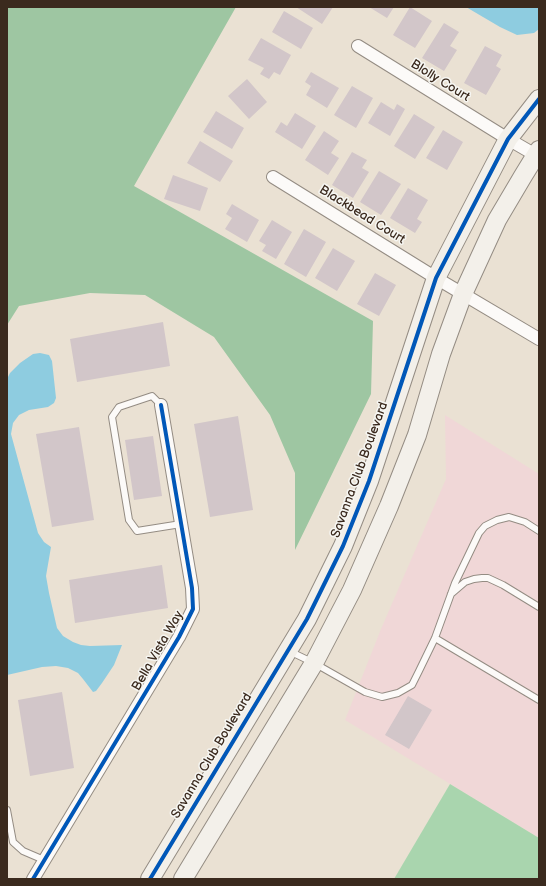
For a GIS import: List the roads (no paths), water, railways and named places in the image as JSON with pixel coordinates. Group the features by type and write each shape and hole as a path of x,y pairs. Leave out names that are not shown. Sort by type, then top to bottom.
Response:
{"street":[{"name":"Blolly Court","path":"358,46 508,139 538,154"},
{"name":"Savanna Club Boulevard","path":"150,879 307,619 343,546 369,481 436,278 508,139 539,99"},
{"path":"183,879 314,663 352,590 389,506 417,435 441,354 463,294 497,220 538,154"},
{"name":"Blackbead Court","path":"273,177 436,278 539,339"},
{"name":"Bella Vista Way","path":"33,879 178,638 193,609 192,588 161,405"}],"lane":[{"path":"161,405 152,396 119,406 112,417 114,432 129,520 137,531 181,524"},
{"path":"288,650 365,692 382,697 398,694 412,685 435,638 455,583 479,534 485,526 509,516 525,522 539,531"},
{"path":"451,594 465,582 474,579 488,578 503,585 539,607"},
{"path":"435,638 539,700"},
{"path":"7,810 13,842 23,851 44,860"}],"water":[{"path":"466,7 539,7 539,29 534,33 517,35"},
{"path":"40,353 49,355 52,361 56,398 54,403 48,407 29,410 19,415 13,423 11,434 38,533 44,542 51,547 46,576 57,628 63,636 81,645 122,645 114,665 96,691 93,692 78,673 68,668 56,666 42,667 7,675 7,379 10,373 20,363 33,354"}]}
